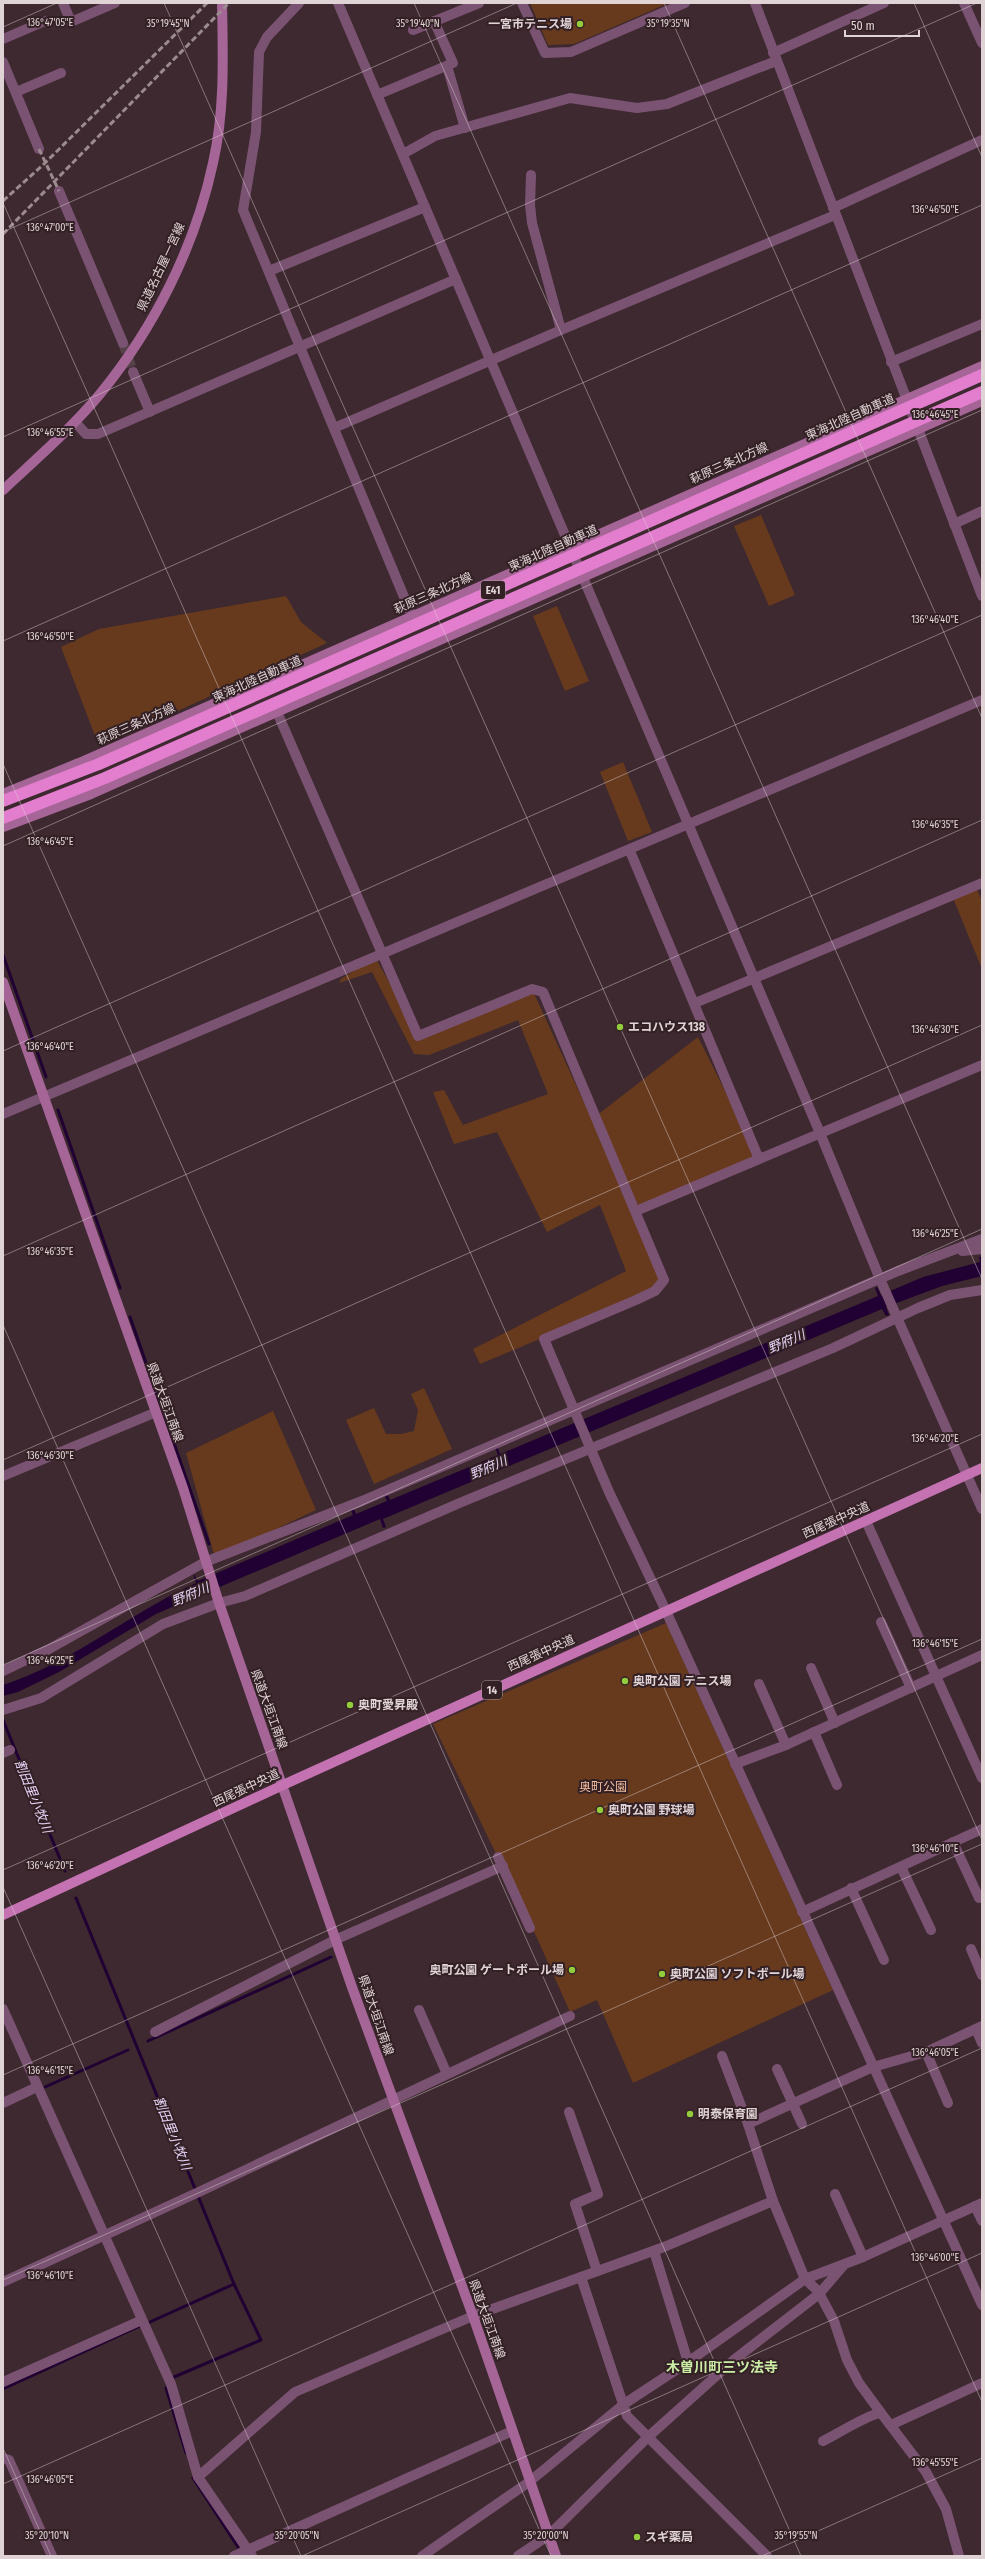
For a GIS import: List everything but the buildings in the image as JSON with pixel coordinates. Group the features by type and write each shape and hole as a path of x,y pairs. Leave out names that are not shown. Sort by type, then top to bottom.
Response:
{"highway":[{"name":"東海北陸自動車道","path":"3,801 98,764 982,375"},
{"name":"E41","path":"3,818 105,778 982,392"}],"main road":[{"name":"県道名古屋一宮線","path":"3,490 75,422 100,394 136,346 162,302 185,251 213,162 221,107 223,64 222,3"},
{"name":"萩原三条北方線","path":"3,794 982,366"},
{"path":"3,826 91,794 982,401"},
{"name":"県道大垣江南線","path":"3,982 75,1179 154,1413 183,1488 219,1603 392,2100 473,2316 529,2482 556,2556"},
{"name":"西尾張中央道","path":"3,1915 283,1785 982,1468"}],"street":[{"path":"63,3 71,22 114,3"},
{"path":"299,3 267,37 259,52 256,132 243,210 412,616"},
{"path":"338,3 820,1133 880,1279 982,1509"},
{"path":"413,30 479,3"},
{"path":"522,3 545,53 571,52 685,3"},
{"path":"755,3 774,57 982,596"},
{"path":"403,154 435,136 570,98 637,108 666,104 774,57 884,3"},
{"path":"964,3 982,43"},
{"path":"3,39 44,21"},
{"path":"378,95 453,63 434,21"},
{"path":"3,62 39,148"},
{"path":"447,66 465,128"},
{"path":"16,92 61,73"},
{"path":"334,428 834,212 982,140"},
{"path":"531,175 530,205 532,223 561,330"},
{"path":"59,190 123,343"},
{"path":"268,271 425,207"},
{"path":"75,422 86,434 98,434 301,348 456,279"},
{"path":"891,362 982,324"},
{"path":"133,372 150,412"},
{"path":"954,524 982,511"},
{"path":"3,1114 982,700"},
{"path":"277,712 418,1036 532,989 543,992 664,1280 655,1291 544,1339 590,1449 666,1611 734,1764 982,2305"},
{"path":"630,850 759,1159"},
{"path":"695,1003 754,980 982,883"},
{"path":"636,1211 982,1065"},
{"path":"3,1671 49,1649 205,1562 362,1501 572,1409 880,1279 982,1239"},
{"path":"944,1254 982,1249"},
{"path":"4,1710 41,1698 164,1624 219,1603 245,1596 294,1573 832,1348 897,1317 950,1296 982,1290"},
{"path":"3,1476 154,1413"},
{"path":"866,1521 937,1675 982,1778"},
{"path":"882,1622 911,1688"},
{"path":"734,1764 786,1745 982,1655"},
{"path":"810,1668 835,1723"},
{"path":"759,1684 786,1745"},
{"path":"814,1732 837,1785"},
{"path":"802,1912 851,1888 901,1867 982,1829"},
{"path":"952,1842 979,1898"},
{"path":"155,2032 337,1939 500,1862 530,1928"},
{"path":"901,1867 931,1930"},
{"path":"851,1888 884,1960"},
{"path":"971,1949 982,1975"},
{"path":"3,2010 105,2234 171,2384 198,2477 250,2553"},
{"path":"419,2010 447,2074"},
{"path":"3,2282 198,2192 570,2016"},
{"path":"748,2124 793,2102 873,2067 926,2052 979,2028 982,2043"},
{"path":"926,2052 948,2103"},
{"path":"722,2056 748,2124 773,2201 805,2279 819,2294 834,2322 850,2366 913,2458 926,2472 946,2509 959,2556"},
{"path":"777,2069 802,2124"},
{"path":"3,2102 37,2087"},
{"path":"569,2112 598,2194 575,2204 597,2271"},
{"path":"836,2194 863,2257"},
{"path":"198,2477 295,2392 473,2316 654,2251 773,2201"},
{"path":"422,2556 529,2482 624,2404 688,2362 805,2279 863,2257 978,2204 982,2221"},
{"path":"654,2251 688,2362"},
{"path":"518,2556 549,2535 648,2438 735,2360 819,2294 844,2265"},
{"path":"581,2277 627,2416 767,2556"},
{"path":"3,2382 142,2320"},
{"path":"891,2425 982,2383"},
{"path":"823,2441 856,2425 873,2413 881,2413"},
{"path":"234,2556 250,2553 512,2430"},
{"path":"3,2458 9,2460 52,2556"}],"green space":[{"name":"一宮市テニス場","path":"530,3 669,3 574,44 548,45"},
{"path":"761,515 795,595 769,606 734,526"},
{"path":"286,596 301,622 327,643 125,735 97,741 61,647 99,629"},
{"path":"557,606 589,681 565,691 533,616"},
{"path":"623,762 652,832 628,841 600,772"},
{"path":"975,885 982,901 982,969 953,898"},
{"path":"375,957 419,1036 532,989 663,1275 655,1291 480,1364 473,1349 626,1271 600,1205 547,1232 497,1132 454,1144 433,1092 444,1090 463,1125 548,1094 518,1020 429,1055 414,1054 372,972 339,983 341,979"},
{"path":"698,1037 759,1159 640,1209 596,1116"},
{"path":"424,1388 452,1449 374,1484 346,1420 374,1408 386,1434 401,1434 414,1431 418,1410 411,1394"},
{"path":"273,1411 316,1510 215,1558 186,1453"},
{"name":"奥町公園","path":"666,1623 833,1990 633,2083 597,2000 570,2012 537,1938 433,1724"}],"water":[{"name":"野府川","path":"982,1256 982,1276 942,1286 886,1307 889,1315 886,1316 882,1309 383,1519 386,1527 383,1528 380,1519 156,1614 59,1672 18,1692 3,1696 3,1685 28,1676 53,1664 148,1608 196,1583 193,1573 198,1581 353,1515 350,1508 353,1507 356,1514 387,1501 384,1495 387,1493 390,1500 498,1455 495,1447 497,1446 500,1454 878,1296 875,1288 877,1287 881,1295 923,1277 980,1262 979,1257"}],"waterway":[{"path":"3,955 46,1077"},
{"path":"58,1110 120,1288"},
{"path":"130,1317 209,1544"},
{"name":"割田里小牧川","path":"3,1720 65,1871"},
{"name":"割田里小牧川","path":"76,1898 234,2284 150,2322"},
{"path":"148,2041 331,1957"},
{"path":"45,2087 128,2050"},
{"path":"174,2377 261,2340 234,2284"},
{"name":"割田里小牧川","path":"3,2389 140,2326"},
{"path":"166,2388 186,2453"},
{"path":"193,2478 238,2547"}],"tunnel":[{"path":"123,343 133,372"}],"railway":[{"path":"3,201 45,163 207,3"},
{"path":"3,234 229,3"},
{"path":"39,149 59,191"}],"place":[{"name":"一宮市テニス場","path":"580,24"},
{"name":"エコハウス138","path":"620,1027"},
{"name":"奥町公園 テニス場","path":"625,1681"},
{"name":"奥町愛昇殿","path":"350,1705"},
{"name":"奥町公園 野球場","path":"600,1810"},
{"name":"奥町公園 ゲートボール場","path":"572,1970"},
{"name":"奥町公園 ソフトボール場","path":"662,1974"},
{"name":"明泰保育園","path":"690,2114"},
{"name":"スギ薬局","path":"637,2537"}],"district":[{"name":"木曽川町三ツ法寺","path":"722,2367"}]}
